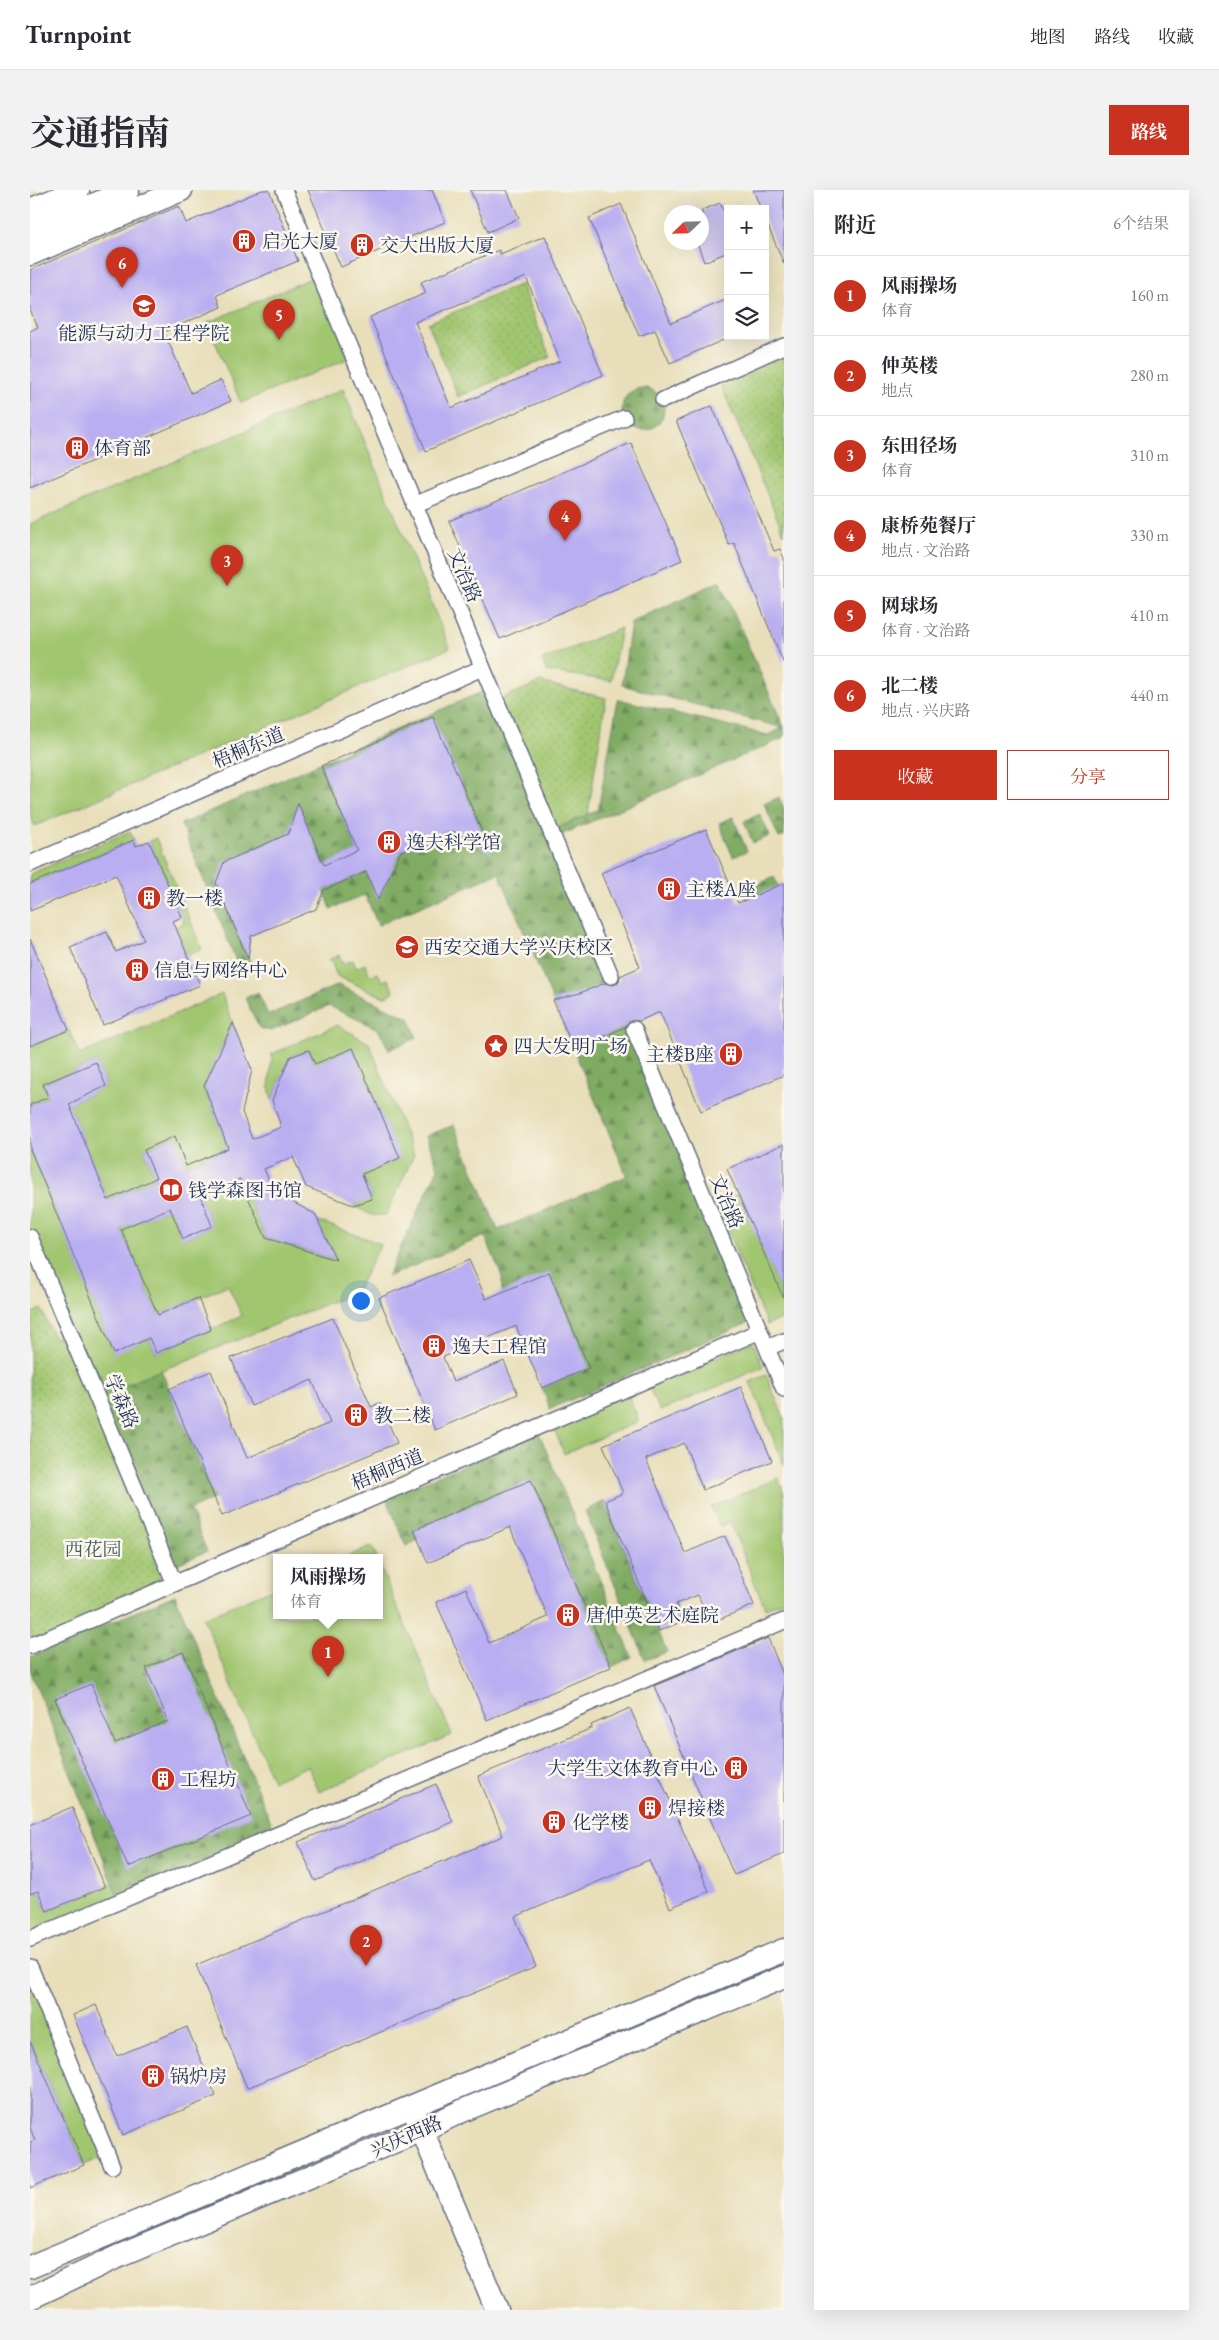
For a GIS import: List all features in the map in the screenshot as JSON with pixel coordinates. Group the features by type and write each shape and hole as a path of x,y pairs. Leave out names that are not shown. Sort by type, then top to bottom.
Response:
{"main road":[{"path":"30,210 78,190"},
{"path":"30,232 128,190"},
{"path":"30,254 180,190"},
{"name":"兴庆西路","path":"30,2267 784,1950"},
{"name":"兴庆西路","path":"30,2298 118,2257 422,2130 462,2110 784,1977"},
{"path":"412,2105 497,2310"}],"street":[{"name":"文治路","path":"284,190 611,976"},
{"path":"663,400 784,346"},
{"path":"414,505 624,418"},
{"name":"梧桐东道","path":"30,864 482,668"},
{"name":"文治路","path":"634,1029 784,1389"},
{"name":"学森路","path":"30,1237 174,1582"},
{"name":"梧桐西道","path":"30,1646 174,1582 760,1331"},
{"path":"767,1348 784,1341"},
{"path":"30,1940 784,1621"},
{"path":"30,1967 112,2166"}],"green space":[{"path":"318,275 352,357 241,403 207,323"},
{"path":"521,284 550,357 458,397 428,323"},
{"path":"784,346 784,534 717,376"},
{"path":"647,388 655,391 661,397 664,409 661,421 655,427 639,430 631,427 625,421 622,405 625,397 631,391"},
{"path":"343,389 450,648 35,826 30,815 30,524"},
{"path":"720,581 784,727 784,738 554,838 755,1320 550,1409 542,1388 588,1368 502,1293 502,1277 485,1236 387,1277 438,1168 426,1136 454,1125 498,1230 627,1176 499,873 378,925 365,895 331,909 324,890 366,871 401,851 453,831 490,852 433,717 321,766 357,850 324,865 298,804 288,834 224,862 216,884 253,968 241,973 181,824 490,688 551,831 598,810 618,699 768,735 783,728 622,685 631,622"},
{"path":"621,628 611,681 546,671 542,660"},
{"path":"540,682 606,698 588,814 551,831 496,701"},
{"path":"779,797 784,809 784,836 779,838 764,804"},
{"path":"760,814 770,836 753,843 744,821"},
{"path":"733,817 747,851 733,857 719,823"},
{"path":"130,831 134,840 30,884 30,874"},
{"path":"156,838 202,949 187,955 176,927 184,923 149,841"},
{"path":"774,877 778,886 753,916 743,891"},
{"path":"339,955 343,964 353,960 356,968 365,964 370,976 378,973 382,981 388,979 394,992 384,997 337,976 330,959"},
{"path":"338,985 409,1018 417,1038 389,1050 378,1029 329,1006 271,1031 259,1028 245,998 258,992 268,1015"},
{"path":"222,994 233,1023 204,1086 228,1148 186,1166 174,1136 144,1150 156,1178 108,1200 69,1104 106,1086 96,1062 43,1084 48,1097 30,1105 30,1046 69,1030 79,1055"},
{"path":"337,1025 369,1043 414,1155 386,1215 371,1215 353,1205 372,1198 348,1143 367,1147 376,1168 399,1158 353,1048 329,1058 329,1099 309,1050 290,1057 272,1100 269,1087 272,1054"},
{"path":"30,1149 114,1353 149,1338 156,1353 242,1316 228,1285 158,1315 121,1229 170,1208 184,1239 212,1226 200,1195 240,1179 266,1238 335,1260 318,1221 381,1244 356,1292 98,1396 30,1236"},
{"path":"739,1194 784,1299 784,1318 767,1325 716,1204"},
{"name":"西花园","path":"41,1309 54,1337 73,1337 174,1582 30,1646 30,1314"},
{"path":"753,1342 763,1367 660,1411 648,1386"},
{"path":"161,1370 215,1498 190,1510 207,1551 168,1568 98,1396"},
{"path":"766,1375 784,1418 784,1465 750,1382"},
{"path":"628,1394 639,1421 564,1454 553,1426"},
{"path":"539,1433 632,1657 611,1667 531,1480 414,1530 418,1540 406,1546 386,1498"},
{"path":"778,1478 784,1494 784,1600 765,1608 730,1522 720,1526 711,1507"},
{"path":"605,1501 667,1652 645,1660 585,1511"},
{"path":"372,1546 375,1554 353,1554"},
{"path":"383,1573 452,1735 319,1792 308,1766 273,1781 203,1618 273,1589 273,1619 383,1619"},
{"path":"175,1595 276,1834 120,1901 30,1670 30,1657"},
{"path":"113,1883 120,1901 30,1939 30,1894 38,1891 47,1911"},
{"path":"30,1971 108,2155 84,2165 30,2041"}],"building":[{"path":"262,190 269,190 298,261 217,295 221,307 164,332 191,393 221,380 231,401 30,488 30,331 38,327 30,310 30,270 179,206 186,223"},
{"name":"交大出版大厦","path":"308,190 432,190 445,222 341,267"},
{"path":"470,190 507,190 519,218 488,232"},
{"path":"753,190 784,190 784,264 769,228 769,205 759,205"},
{"path":"720,203 724,212 724,254 704,262 700,250 709,250 709,207"},
{"path":"621,204 671,323 724,301 724,340 670,363 655,330 639,336 589,218"},
{"path":"545,236 603,375 426,451 370,317 426,293 421,282 499,250 500,254","holes":["526,277 560,361 451,408 415,322"]},
{"path":"712,406 774,551 780,549 784,558 784,664 734,543 729,545 676,421"},
{"path":"631,443 682,560 500,639 449,521"},
{"name":"逸夫科学馆","path":"433,717 491,853 453,831 401,851 378,900 366,872 324,890 316,909 251,936 248,959 216,883 224,862 288,834 298,803 324,865 357,850 321,766"},
{"path":"706,829 738,903 784,883 784,1075 701,1111 660,1012 639,1021 630,1021 625,1027 598,1039 575,1053 553,1000 580,993 605,983 614,985 619,981 620,976 640,967 601,873"},
{"path":"134,840 136,846 149,841 182,917 173,921 200,985 103,1025 70,947 107,932 116,952 144,940 116,875 30,911 30,884"},
{"path":"30,939 69,1030 30,1046"},
{"name":"钱学森图书馆","path":"233,1023 252,1070 242,1112 252,1139 281,1127 272,1100 290,1057 309,1050 315,1064 353,1048 400,1158 362,1174 372,1199 353,1205 306,1187 293,1157 264,1169 275,1193 315,1214 336,1260 266,1238 240,1179 200,1195 212,1226 183,1239 170,1208 121,1229 158,1315 198,1298 211,1330 156,1353 149,1338 114,1354 30,1149 30,1105 48,1097 43,1084 96,1062 106,1086 69,1104 108,1200 156,1178 144,1150 175,1136 186,1166 228,1148 204,1086"},
{"path":"784,1144 784,1299 727,1169"},
{"name":"逸夫工程馆","path":"469,1260 486,1299 549,1272 589,1368 542,1388 516,1326 443,1357 453,1382 504,1361 518,1394 435,1430 379,1298"},
{"name":"教二楼","path":"333,1318 371,1407 380,1403 397,1443 222,1516 169,1389 211,1371 247,1458 330,1423 312,1380 251,1406 231,1358"},
{"path":"741,1387 772,1461 703,1490 684,1443 646,1459 685,1553 725,1536 754,1605 710,1623 698,1595 676,1604 683,1621 659,1631 605,1501 623,1493 603,1445"},
{"path":"531,1480 611,1667 487,1720 436,1602 466,1588 489,1643 548,1617 510,1527 428,1563 414,1530"},
{"name":"大学生文体教育中心","path":"768,1638 784,1677 784,1854 734,1875 654,1686"},
{"name":"工程坊","path":"183,1652 251,1816 128,1867 55,1699 91,1684 115,1743 168,1721 146,1668"},
{"path":"630,1708 709,1891 670,1908 649,1860 515,1917 536,1967 247,2088 196,1965 503,1836 478,1776 592,1728 591,1725"},
{"path":"436,1784 453,1822 315,1881 298,1842"},
{"path":"72,1807 105,1887 47,1911 38,1891 30,1894 30,1825"},
{"name":"锅炉房","path":"96,2005 117,2056 187,2027 216,2096 123,2135 73,2015"},
{"path":"30,2041 84,2165 30,2188 30,2142 35,2140 30,2128"}],"place":[{"name":"启光大厦","path":"244,241"},
{"name":"交大出版大厦","path":"362,245"},
{"name":"北二楼","path":"122,288"},
{"name":"能源与动力工程学院","path":"144,306"},
{"name":"网球场","path":"279,340"},
{"name":"体育部","path":"77,448"},
{"name":"康桥苑餐厅","path":"565,541"},
{"name":"东田径场","path":"227,586"},
{"name":"逸夫科学馆","path":"389,842"},
{"name":"主楼A座","path":"669,889"},
{"name":"教一楼","path":"149,898"},
{"name":"西安交通大学兴庆校区","path":"407,947"},
{"name":"信息与网络中心","path":"137,970"},
{"name":"四大发明广场","path":"496,1046"},
{"name":"主楼B座","path":"731,1054"},
{"name":"钱学森图书馆","path":"171,1190"},
{"name":"逸夫工程馆","path":"434,1346"},
{"name":"教二楼","path":"356,1415"},
{"name":"唐仲英艺术庭院","path":"568,1615"},
{"name":"风雨操场","path":"328,1677"},
{"name":"大学生文体教育中心","path":"736,1768"},
{"name":"工程坊","path":"163,1779"},
{"name":"焊接楼","path":"650,1808"},
{"name":"化学楼","path":"554,1822"},
{"name":"仲英楼","path":"366,1966"},
{"name":"锅炉房","path":"153,2076"}]}
